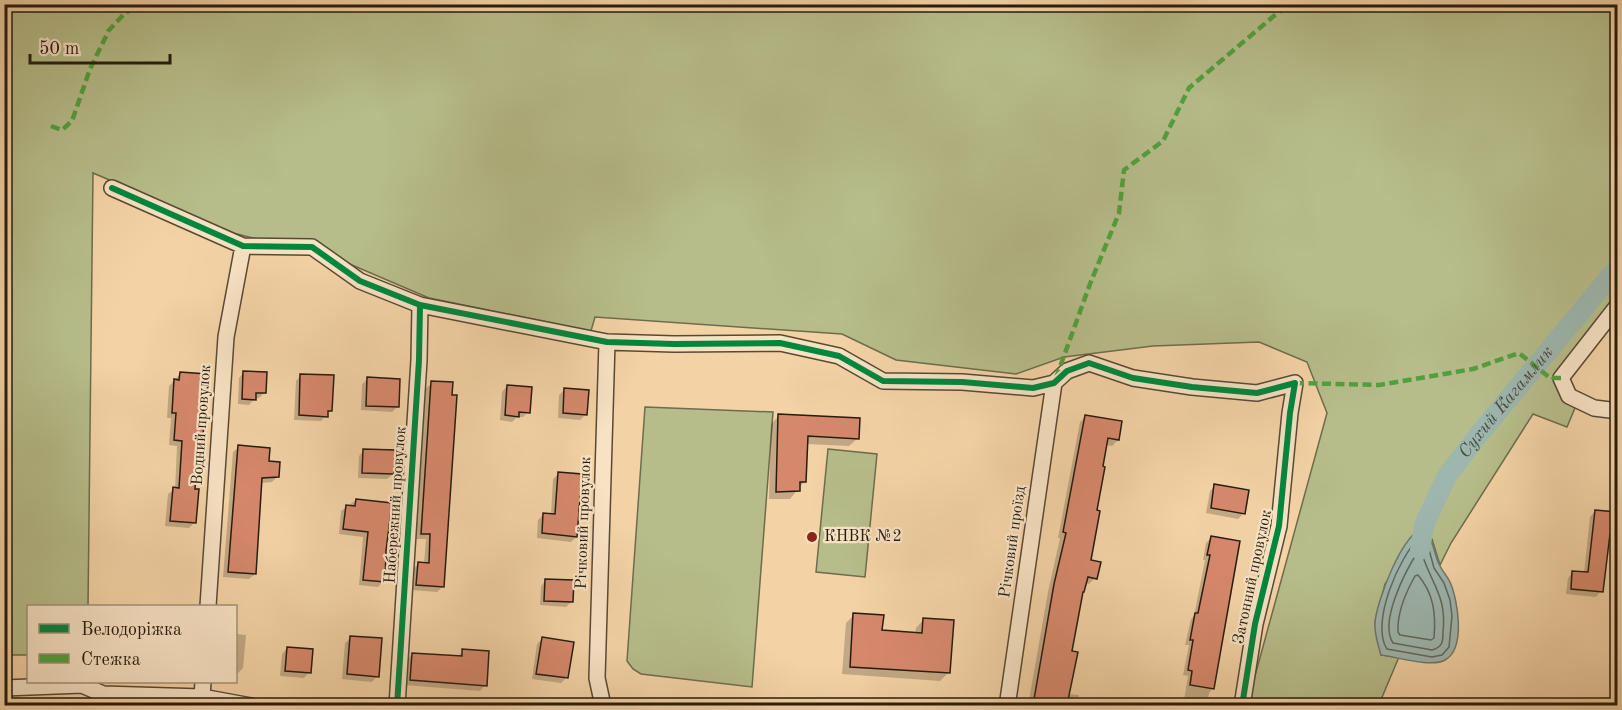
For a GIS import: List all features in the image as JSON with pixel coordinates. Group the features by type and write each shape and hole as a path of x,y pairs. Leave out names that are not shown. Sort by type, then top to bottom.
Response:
{"street":[{"path":"112,188 243,246 312,247 360,281 420,305 607,342 674,345 780,343 839,356 883,381 962,382 1033,388 1054,384"},
{"name":"Водний провулок","path":"208,605 226,337 243,246"},
{"name":"Набережний провулок","path":"397,705 419,360 420,305"},
{"path":"1617,305 1561,378 1569,396 1594,408 1617,411"},
{"name":"Річковий провулок","path":"603,705 597,678 607,342"},
{"name":"Затонний провулок","path":"1054,384 1066,370 1089,363 1133,378 1203,388 1257,393 1295,383 1279,526 1255,624 1242,705"},
{"name":"Річковий проїзд","path":"1005,705 1010,688 1054,384"},
{"path":"4,688 82,685 103,694 203,689 251,705"}],"green space":[{"path":"4,5 1617,5 1617,298 1552,378 1560,394 1575,408 1567,427 1533,414 1451,543 1440,565 1432,539 1424,528 1385,584 1375,622 1381,655 1399,657 1380,702 1374,706 1247,705 1327,413 1307,362 1259,342 1153,346 1064,357 1016,374 896,360 842,334 595,317 591,331 429,298 338,259 233,233 93,173 88,605 27,605 27,655 5,655"},
{"path":"645,407 773,412 752,687 641,674 627,661"},
{"path":"828,449 877,454 865,577 816,572"}],"water":[{"path":"1424,528 1453,590 1458,624 1456,646 1452,654 1445,660 1432,663 1381,655 1375,626 1380,599 1399,554 1407,542"}],"building":[{"path":"243,371 267,372 266,393 256,393 256,400 242,399"},
{"path":"180,372 207,374 202,453 198,453 195,489 199,489 196,523 170,521 173,487 179,488 182,441 174,440 176,413 172,413 174,379 179,380"},
{"path":"300,374 334,375 332,411 328,411 328,417 299,415"},
{"path":"367,377 400,379 399,407 366,406"},
{"path":"431,381 453,382 452,395 457,395 444,587 416,585 418,562 429,563 430,534 421,534"},
{"path":"507,385 532,387 530,413 519,412 519,417 505,415"},
{"path":"564,388 589,390 587,415 563,413"},
{"path":"778,414 860,418 859,439 808,436 806,482 800,482 800,491 776,492"},
{"path":"1085,415 1122,421 1119,440 1108,438 1103,466 1105,467 1097,510 1100,511 1091,560 1101,562 1097,579 1088,577 1083,592 1072,651 1078,652 1067,705 1033,705 1054,584 1066,533 1063,532"},
{"path":"238,445 270,448 269,461 280,462 279,477 262,478 256,574 228,572"},
{"path":"363,449 395,450 394,474 362,473"},
{"path":"558,472 582,474 577,537 542,533 543,513 555,514"},
{"path":"1214,484 1249,490 1245,514 1211,508"},
{"path":"356,499 392,503 385,582 363,580 368,532 343,529 346,505 355,506"},
{"path":"1595,510 1617,512 1617,535 1610,534 1603,592 1571,589 1572,571 1588,572"},
{"path":"1211,536 1240,541 1214,689 1190,685 1192,671 1188,670 1193,640 1190,640 1210,555 1207,555"},
{"path":"545,579 574,580 573,602 544,601"},
{"path":"853,613 884,615 882,630 922,633 923,618 954,620 950,673 850,667"},
{"path":"350,636 382,638 379,677 347,674"},
{"path":"542,637 574,642 568,678 536,674"},
{"path":"287,647 313,649 311,673 285,671"},
{"path":"462,649 489,651 487,686 410,680 412,653 462,656"}],"waterway":[{"name":"Сухий Кагамлик","path":"1420,550 1424,525 1447,476 1618,267"}],"marked path":[{"path":"51,126 62,130 72,121 90,69 109,30 125,13 139,5 157,7 170,4"},
{"path":"186,10 204,4"},
{"path":"1056,378 1119,213 1124,170 1163,141 1189,88 1288,4"},
{"path":"1295,383 1379,385 1473,369 1519,353 1550,378 1561,378"}],"cycle path":[{"path":"112,188 243,246 312,247 360,281 420,305 607,342 780,343 839,356 883,381 962,382 1033,388 1054,383 1067,371 1089,363 1133,378 1192,387 1257,393 1295,383 1279,526 1255,624 1242,706"},
{"path":"397,706 419,360 420,305"}],"place":[{"name":"КНВК №2","path":"812,537"}]}
